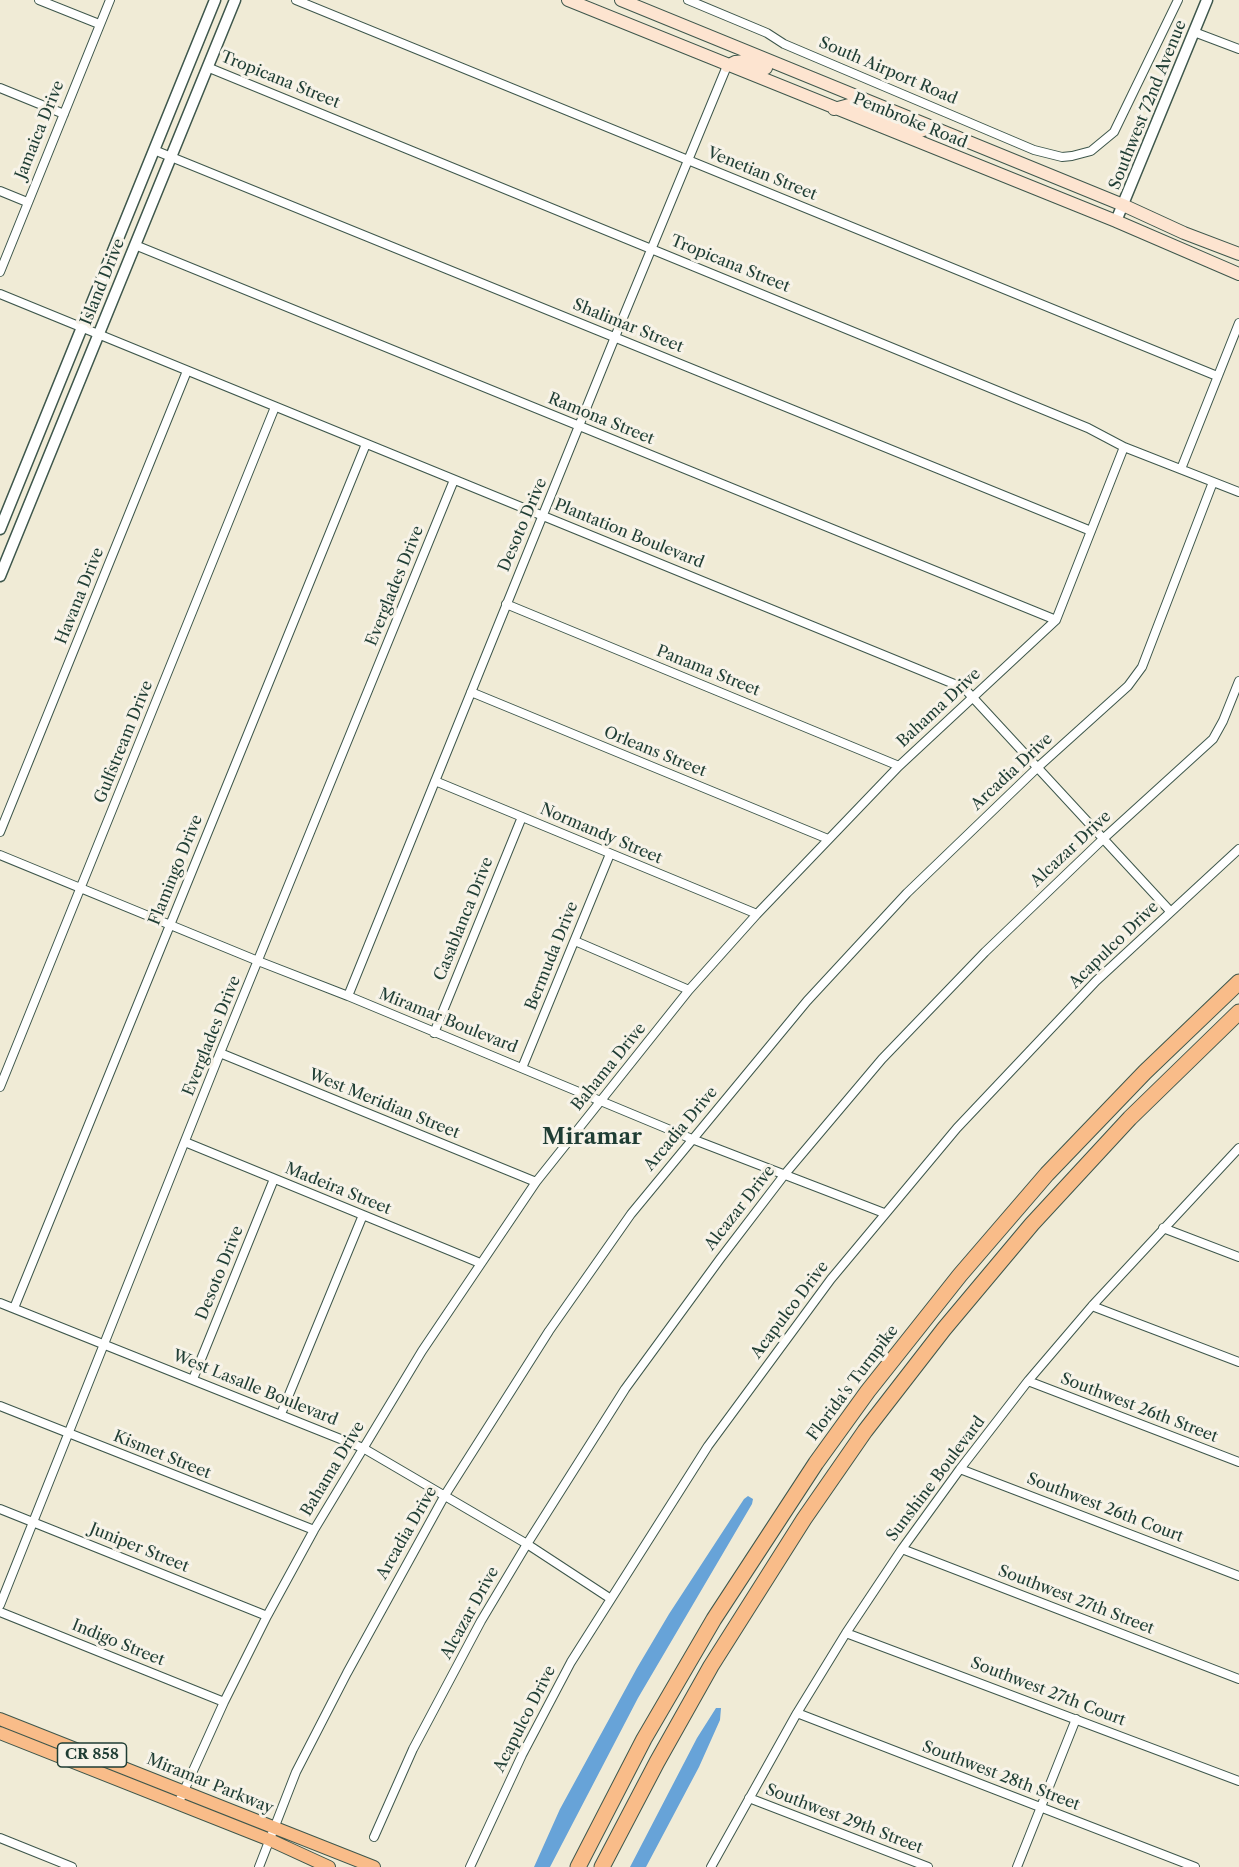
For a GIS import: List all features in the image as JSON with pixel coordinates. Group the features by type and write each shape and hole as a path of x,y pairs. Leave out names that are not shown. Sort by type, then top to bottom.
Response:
{"highway":[{"name":"Florida's Turnpike","path":"578,1867 644,1738 714,1618 816,1463 874,1383 960,1275 1047,1174 1145,1072 1239,982"},
{"path":"602,1867 716,1657 798,1527 865,1431 944,1329 1047,1206 1165,1082 1239,1012"}],"main road":[{"name":"Pembroke Road","path":"568,0 1116,221 1239,274"},
{"name":"Pembroke Road","path":"621,0 1239,254"},
{"path":"727,66 735,62 746,61 821,91 846,92"},
{"path":"834,109 849,105 917,132 932,127"},
{"name":"Miramar Parkway","path":"0,1719 374,1867"},
{"name":"Miramar Parkway","path":"0,1733 270,1840 329,1867"}],"street":[{"path":"39,0 99,24"},
{"name":"Jamaica Drive","path":"0,272 110,0"},
{"name":"Island Drive","path":"0,529 215,0"},
{"name":"Island Drive","path":"0,576 235,0"},
{"name":"Venetian Street","path":"296,0 1217,376"},
{"name":"South Airport Road","path":"688,0 767,33 784,44 1053,156 1081,154 1100,145 1114,132 1178,0"},
{"name":"Southwest 72nd Avenue","path":"1116,221 1207,0"},
{"path":"1194,32 1239,49"},
{"name":"Desoto Drive","path":"348,996 727,66"},
{"name":"Tropicana Street","path":"207,67 1088,428 1125,447 1239,492"},
{"path":"0,88 64,114"},
{"name":"Shalimar Street","path":"154,150 1091,531"},
{"path":"0,191 27,202"},
{"name":"Ramona Street","path":"135,245 1056,620"},
{"name":"Plantation Boulevard","path":"0,294 964,687 1170,911"},
{"path":"1181,469 1239,322"},
{"name":"Havana Drive","path":"0,832 187,371"},
{"name":"Gulfstream Drive","path":"0,1087 275,407"},
{"name":"Flamingo Drive","path":"14,1308 366,444"},
{"name":"Bahama Drive","path":"178,1804 224,1702 314,1530 422,1351 536,1182 689,990 757,914 899,766 1056,620 1125,447"},
{"name":"Everglades Drive","path":"0,1605 220,1053 454,480"},
{"name":"Arcadia Drive","path":"259,1867 296,1772 346,1673 445,1495 555,1321 631,1214 822,985 908,893 1037,768 1128,686 1142,668 1213,482"},
{"name":"Panama Street","path":"506,604 899,766"},
{"name":"Alcazar Drive","path":"374,1837 413,1749 481,1621 527,1544 625,1389 720,1259 785,1174 890,1051 985,952 1103,839 1213,739 1223,722 1239,681"},
{"name":"Orleans Street","path":"471,692 828,839"},
{"name":"Normandy Street","path":"435,781 757,914"},
{"name":"Casablanca Drive","path":"434,1033 522,817"},
{"name":"Acapulco Drive","path":"470,1867 522,1755 571,1662 708,1446 831,1279 957,1128 1096,981 1239,849"},
{"name":"Bermuda Drive","path":"522,1068 610,854"},
{"name":"Miramar Boulevard","path":"0,855 692,1139 884,1213"},
{"path":"574,941 689,990"},
{"name":"West Meridian Street","path":"220,1053 536,1182"},
{"name":"Madeira Street","path":"185,1142 480,1263"},
{"name":"Sunshine Boulevard","path":"711,1867 797,1713 846,1633 902,1549 960,1469 1028,1381 1092,1306 1238,1151"},
{"name":"Desoto Drive","path":"193,1379 274,1179"},
{"path":"281,1414 363,1215"},
{"path":"1163,1228 1239,1257"},
{"name":"West Lasalle Boulevard","path":"0,1303 363,1448 527,1544 611,1599"},
{"path":"1092,1306 1239,1362"},
{"name":"Southwest 26th Street","path":"1028,1381 1239,1462"},
{"name":"Kismet Street","path":"0,1406 314,1530"},
{"name":"Southwest 26th Court","path":"960,1469 1239,1576"},
{"name":"Juniper Street","path":"0,1509 267,1616"},
{"name":"Southwest 27th Street","path":"902,1549 1239,1679"},
{"name":"Indigo Street","path":"0,1612 224,1702"},
{"name":"Southwest 27th Court","path":"846,1633 1239,1781"},
{"name":"Southwest 28th Street","path":"797,1713 1196,1867"},
{"path":"1017,1867 1076,1719"},
{"name":"Southwest 29th Street","path":"749,1798 927,1867"},
{"path":"0,1838 72,1867"}],"water":[{"path":"748,1496 753,1499 752,1504 638,1698 550,1867 534,1867 560,1809 637,1668 669,1614"},
{"path":"716,1708 721,1708 720,1720 699,1767 646,1867 630,1867 697,1738"}],"district":[{"name":"Miramar","path":"592,1138"}]}
